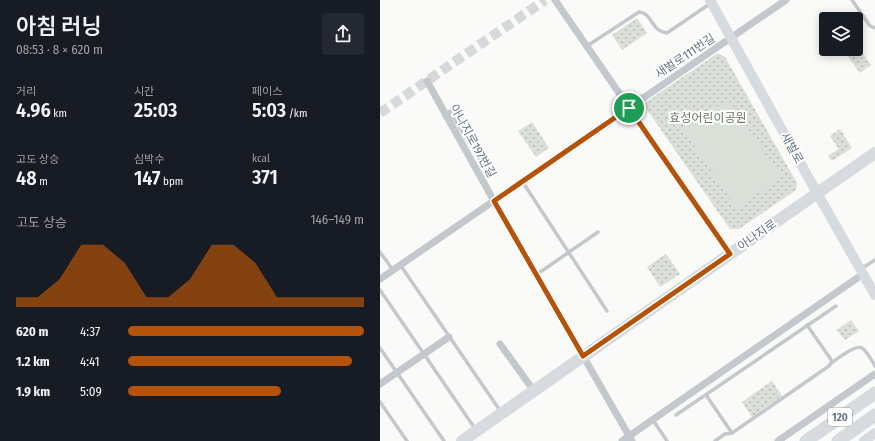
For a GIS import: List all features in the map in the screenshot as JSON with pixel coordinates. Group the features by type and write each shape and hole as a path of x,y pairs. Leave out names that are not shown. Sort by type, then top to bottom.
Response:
{"highway":[{"name":"120","path":"806,441 875,393"},
{"name":"120","path":"838,441 875,415"}],"main road":[{"name":"아나지로","path":"462,441 875,153"}],"street":[{"path":"555,0 730,254"},
{"name":"새벌로111번길","path":"380,279 786,0"},
{"name":"새벌로","path":"711,2 875,295"},
{"name":"아나지로197번길","path":"427,81 630,439"},
{"path":"446,116 452,112 484,163"},
{"path":"622,441 630,439 653,420 862,272"},
{"path":"380,384 449,336"},
{"path":"500,344 534,391"},
{"path":"778,441 875,374"},
{"path":"864,441 875,434"}],"lane":[{"path":"852,0 870,26 875,28"},
{"path":"587,46 639,12 644,12 657,30 667,33 711,2"},
{"path":"522,181 607,311"},
{"path":"536,275 598,232"},
{"path":"380,252 393,270"},
{"path":"862,272 875,260"},
{"path":"400,265 502,413"},
{"path":"380,290 476,431"},
{"path":"676,415 836,306"},
{"path":"807,325 830,358 832,362 830,364"},
{"path":"715,441 725,434 732,433 852,349 858,347 863,349 875,366"},
{"path":"380,348 444,441"},
{"path":"706,395 732,433"},
{"path":"380,402 407,441"},
{"path":"653,420 667,441"}],"green space":[{"path":"637,18 647,33 622,50 612,35"},
{"name":"효성어린이공원","path":"718,53 725,57 797,183 796,190 739,229 730,229 643,104"},
{"path":"863,53 871,65 860,73 847,56 863,56"},
{"path":"728,99 781,177 737,208 683,130"},
{"path":"532,122 549,148 536,157 518,131"},
{"path":"840,129 852,148 832,161 828,156 839,149 830,136"},
{"path":"666,254 680,274 660,287 647,267"},
{"path":"851,320 859,331 845,340 837,330"},
{"path":"772,381 782,396 752,417 742,402"}],"tunnel":[{"path":"380,113 545,0"}],"route":[{"path":"629,108 730,254 583,356 494,201 629,108"}]}
